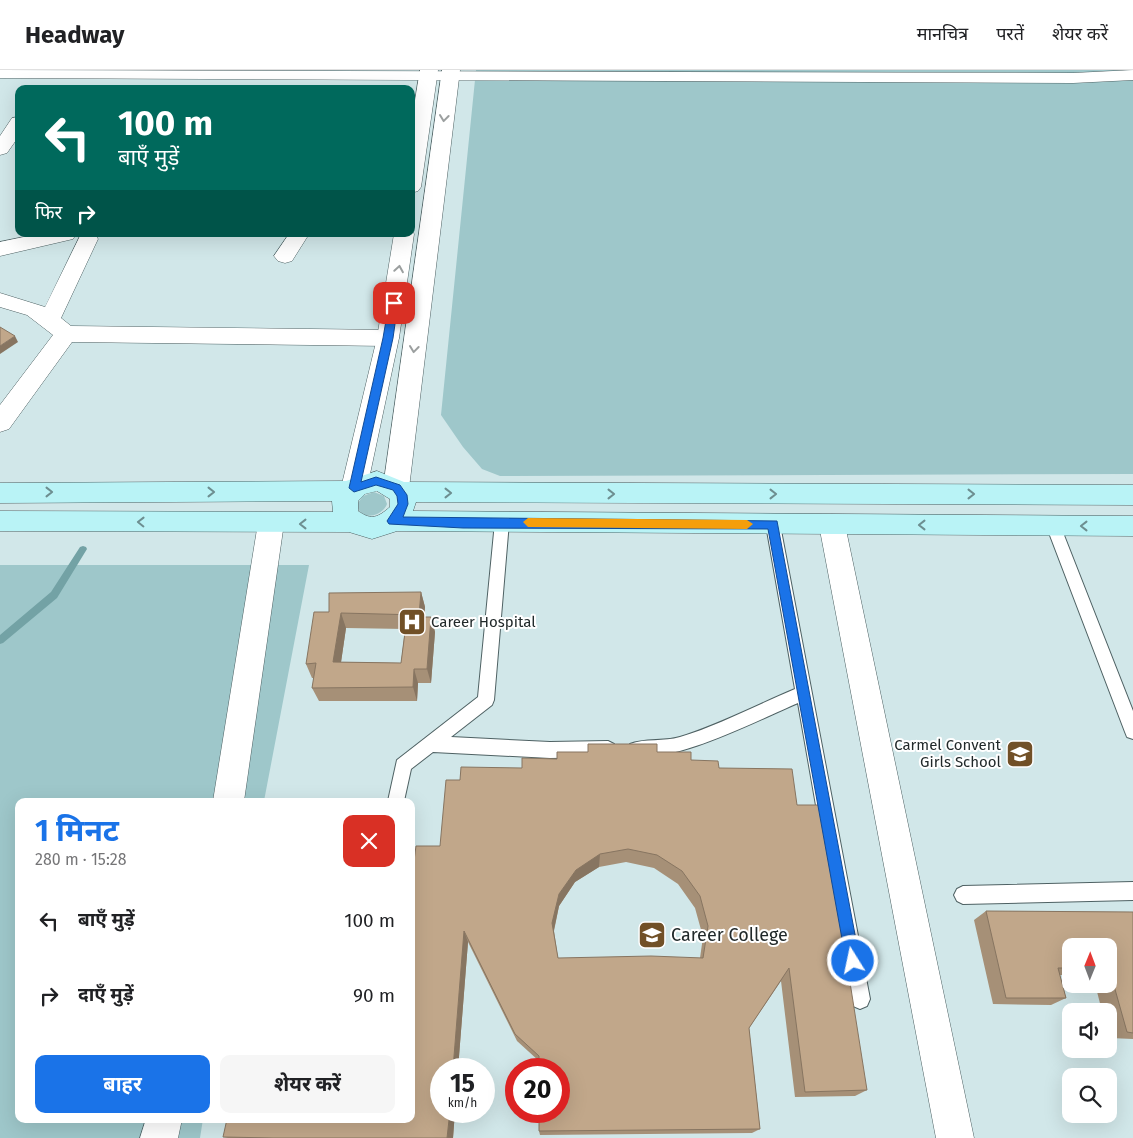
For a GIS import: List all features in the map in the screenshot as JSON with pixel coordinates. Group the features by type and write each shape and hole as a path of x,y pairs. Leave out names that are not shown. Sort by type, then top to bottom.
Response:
{"main road":[{"path":"0,493 353,489 376,481 398,490 1133,495"},
{"path":"352,522 344,513 343,504 353,489"},
{"path":"0,521 352,522 370,528 382,526 392,521 400,513 403,504 398,490"},
{"path":"392,521 463,524 502,522 1133,526"}],"street":[{"path":"415,161 429,72"},
{"path":"398,490 450,72"},
{"path":"0,73 317,74 450,72 1073,78 1133,75"},
{"path":"54,85 62,73"},
{"path":"308,85 317,74"},
{"path":"0,149 15,128"},
{"path":"0,249 53,237"},
{"path":"285,256 297,237"},
{"path":"353,489 388,338 404,237"},
{"path":"0,423 58,326 67,286 88,239"},
{"path":"0,300 26,306 58,326 388,338"},
{"path":"228,798 272,523"},
{"path":"832,525 955,1138"},
{"path":"159,1138 163,1123"}],"lane":[{"path":"397,798 403,765 486,700 502,522"},
{"path":"773,524 860,1000"},
{"path":"1053,526 1133,732"},
{"path":"430,744 550,750 660,749 682,744 804,693"},
{"path":"963,895 1133,891"}],"shaded area":[{"path":"476,70 1133,70 1133,474 500,476 482,469 463,447 441,415"},
{"path":"374,492 384,496 387,504 380,512 371,516 366,515 359,510 357,504 363,496"},
{"path":"0,565 309,565 265,798 15,798 15,1123 202,1123 200,1138 0,1138"}],"building":[{"path":"0,327 15,336 0,346"},
{"path":"421,592 419,615 341,613 333,662 401,663 407,617 431,617 427,669 414,669 413,687 312,688 316,663 306,664 314,612 329,612 329,593"},
{"path":"588,744 657,744 657,752 691,752 691,760 718,761 719,768 792,769 797,805 822,805 867,1090 805,1092 789,968 749,1028 760,1129 539,1131 539,1123 570,1123 570,1058 539,1058 515,1034 464,931 454,1058 430,1058 430,1123 449,1123 447,1138 223,1137 226,1123 415,1123 416,846 440,846 446,780 460,780 461,767 522,768 522,758 557,759 557,752 588,752","holes":["628,849 657,855 682,871 700,896 708,926 703,958 651,956 558,958 552,923 559,894 576,870 600,854"]},
{"path":"986,911 1133,912 1133,1033 1127,1032 1116,993 1118,992 1118,938 1062,938 1062,968 1058,968 1062,983 1062,993 1065,993 1066,998 1006,998"}],"waterway":[{"path":"0,640 54,595 83,549"}],"slow traffic":[{"path":"528,522 747,524"}],"place":[{"name":"Career Hospital","path":"412,622"},
{"name":"Carmel Convent Girls School","path":"1020,754"},
{"name":"Career College","path":"652,935"}],"route":[{"path":"394,303 388,338 354,488 376,481 387,483 396,488 402,495 403,504 400,513 392,521 463,524 502,522 773,524 853,961"}]}
